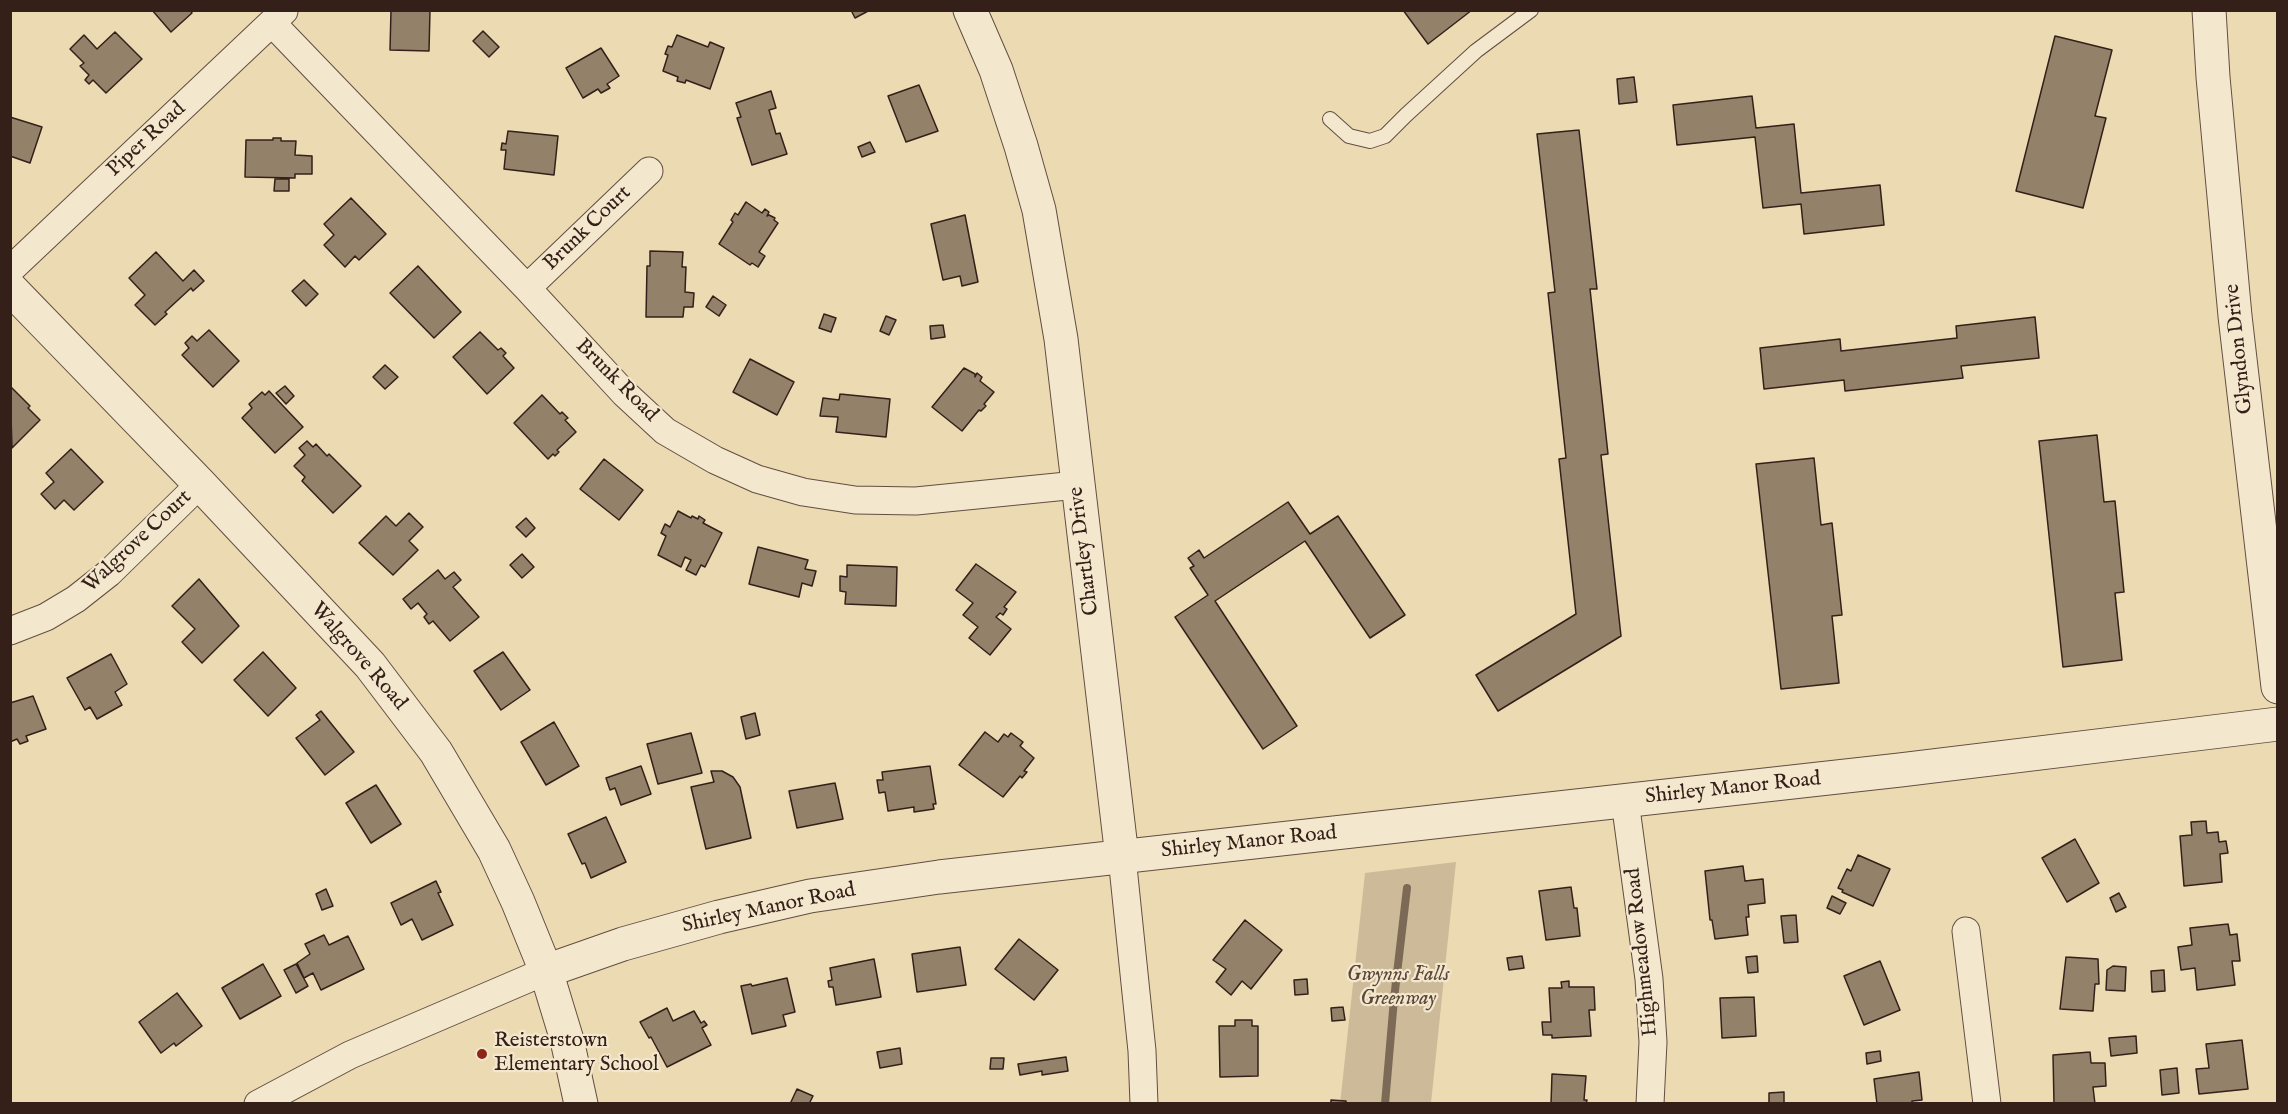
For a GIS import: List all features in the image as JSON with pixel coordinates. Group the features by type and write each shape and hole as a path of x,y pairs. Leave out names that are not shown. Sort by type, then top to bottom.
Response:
{"street":[{"name":"Chartley Drive","path":"970,10 996,70 1039,210 1061,339 1122,856 1142,1051 1144,1104"},
{"name":"Glyndon Drive","path":"2209,10 2235,316 2277,687"},
{"name":"Brunk Road","path":"278,17 624,393 665,430 715,460 757,480 803,492 855,500 916,501 1077,485"},
{"name":"Piper Road","path":"10,270 278,17"},
{"name":"Brunk Court","path":"527,288 649,171"},
{"name":"Walgrove Road","path":"10,288 200,484 370,665 436,752 494,850 518,902 546,971 567,1040 582,1104"},
{"name":"Walgrove Court","path":"10,631 45,617 109,573 200,484"},
{"name":"Shirley Manor Road","path":"258,1104 359,1051 546,971 623,944 719,917 810,896 939,877 1626,801 2277,724"},
{"name":"Highmeadow Road","path":"1626,801 1649,979 1653,1042 1650,1104"},
{"path":"1966,932 1987,1104"}],"lane":[{"path":"1330,119 1349,136 1370,141 1385,136 1476,51 1531,10"}],"green space":[{"name":"Gwynns Falls Greenway","path":"1456,862 1431,1103 1340,1104 1365,873"}],"building":[{"path":"152,10 190,10 192,13 171,32"},
{"path":"391,10 430,10 429,51 390,50"},
{"path":"851,10 870,10 855,18"},
{"path":"1403,10 1472,10 1428,44"},
{"path":"483,31 499,47 489,57 473,41"},
{"path":"115,32 142,59 106,93 93,80 89,84 85,80 89,75 80,66 84,63 70,49 84,35 97,49"},
{"path":"677,35 708,47 710,42 724,48 710,89 686,80 685,83 677,81 678,77 663,71 668,46 672,47"},
{"path":"2055,36 2112,50 2095,116 2106,118 2083,208 2016,191"},
{"path":"601,48 619,76 607,84 610,88 601,93 598,89 583,98 566,68"},
{"path":"1634,77 1637,102 1619,104 1617,79"},
{"path":"919,85 938,131 906,142 888,96"},
{"path":"771,91 776,108 769,110 776,134 780,133 787,154 752,165 737,118 741,117 736,103"},
{"path":"1752,96 1756,128 1794,124 1801,193 1880,185 1884,225 1804,234 1801,204 1763,208 1755,137 1677,145 1673,105"},
{"path":"10,117 42,127 30,163 10,156"},
{"path":"1579,130 1597,289 1590,289 1608,454 1601,455 1621,636 1498,711 1476,675 1576,614 1559,459 1566,458 1548,293 1555,292 1537,134"},
{"path":"508,131 558,136 554,175 504,169 506,150 501,150 502,143 506,144"},
{"path":"273,138 281,138 281,141 296,141 295,155 312,156 312,174 295,174 295,178 245,177 246,140 273,140"},
{"path":"870,142 875,152 862,157 858,147"},
{"path":"275,179 289,179 289,191 274,191"},
{"path":"351,198 386,234 359,260 355,256 345,267 324,245 334,235 324,224"},
{"path":"746,202 762,213 765,209 769,212 767,216 775,218 774,220 778,223 759,252 765,256 758,267 752,263 750,265 719,244 733,222 731,220 735,213 738,215"},
{"path":"965,215 978,282 962,286 960,276 943,280 931,224"},
{"path":"650,251 683,252 682,267 686,267 685,292 694,293 693,307 684,307 683,317 646,317 647,266 650,266"},
{"path":"156,252 183,281 194,270 204,281 193,291 191,288 165,312 167,314 155,325 135,305 145,295 129,278"},
{"path":"418,266 461,312 434,338 390,293"},
{"path":"304,280 318,294 306,306 292,291"},
{"path":"713,296 726,305 719,316 706,307"},
{"path":"824,314 836,318 831,332 819,328"},
{"path":"886,316 896,320 889,335 880,331"},
{"path":"2035,317 2039,358 1961,366 1963,378 1845,391 1844,380 1764,389 1760,348 1840,339 1841,351 1957,338 1956,326"},
{"path":"943,325 945,337 931,339 930,326"},
{"path":"209,330 239,361 213,387 182,355 189,348 185,343 192,336 197,341"},
{"path":"480,332 498,350 501,348 506,353 503,356 514,368 487,394 453,357"},
{"path":"750,359 794,382 777,415 733,392"},
{"path":"385,365 398,377 385,389 373,377"},
{"path":"964,368 975,374 975,377 977,373 982,377 980,381 994,392 984,404 986,406 981,411 979,410 962,431 932,407"},
{"path":"10,386 40,420 12,448"},
{"path":"285,386 294,396 286,404 276,393"},
{"path":"269,391 303,427 275,453 242,418 252,408 249,404 262,392 265,395"},
{"path":"840,394 890,399 886,437 836,432 838,417 820,416 823,398 839,400"},
{"path":"542,395 560,414 562,412 568,418 565,420 576,432 557,450 559,452 555,456 553,454 548,459 514,423"},
{"path":"2097,435 2104,502 2115,501 2124,592 2115,593 2122,660 2063,667 2039,441"},
{"path":"307,441 313,447 316,444 327,456 329,454 361,486 333,513 302,481 305,477 294,466 305,455 299,448"},
{"path":"71,449 103,482 74,510 64,500 55,509 41,494 54,482 46,473"},
{"path":"1814,458 1821,525 1832,523 1842,615 1832,616 1839,683 1781,689 1756,464"},
{"path":"604,459 643,490 619,520 580,489"},
{"path":"1288,502 1310,534 1338,516 1405,615 1370,638 1305,541 1215,601 1297,726 1263,749 1175,617 1208,595 1190,568 1194,566 1188,558 1199,550 1204,558"},
{"path":"678,511 691,518 692,516 698,519 699,516 705,520 703,523 722,533 705,567 701,565 696,575 686,570 691,560 685,557 681,567 658,555 666,536 661,533 665,524 670,527"},
{"path":"409,513 423,527 409,541 418,550 393,575 359,543 386,516 396,526"},
{"path":"526,518 535,528 526,537 516,527"},
{"path":"758,547 808,560 805,569 816,571 812,586 802,583 799,597 749,584"},
{"path":"522,554 534,567 522,578 510,565"},
{"path":"976,564 1016,592 1004,607 1007,609 1003,615 1000,613 996,617 1011,629 990,655 969,638 978,627 963,615 973,603 956,590"},
{"path":"847,565 897,567 896,606 845,604 846,592 840,591 840,576 847,577"},
{"path":"438,570 445,579 454,572 461,580 453,587 479,617 450,641 433,621 429,624 424,617 427,614 418,603 411,609 403,599"},
{"path":"199,579 239,626 202,663 182,642 195,629 172,606"},
{"path":"263,652 296,688 268,716 234,680"},
{"path":"503,652 530,690 501,710 474,671"},
{"path":"111,654 127,684 115,692 122,705 97,719 90,707 85,710 67,678"},
{"path":"33,696 46,729 26,736 28,741 20,744 17,739 10,742 10,703"},
{"path":"321,711 354,752 325,775 296,738 320,720 316,715"},
{"path":"755,713 760,735 746,739 741,717"},
{"path":"554,722 579,766 546,785 521,742"},
{"path":"985,732 998,742 1004,734 1008,737 1011,733 1023,742 1020,746 1034,758 1024,771 1027,772 1022,778 1020,776 1003,797 959,765"},
{"path":"691,733 702,773 658,784 647,744"},
{"path":"641,766 651,794 621,805 615,788 610,790 606,778"},
{"path":"930,766 936,804 933,804 934,809 914,812 914,807 888,811 885,792 879,793 877,780 883,780 882,772"},
{"path":"711,771 722,771 733,777 740,787 751,838 706,849 691,787 714,782"},
{"path":"835,783 843,819 797,828 789,791"},
{"path":"376,785 401,824 371,843 346,803"},
{"path":"606,817 626,862 591,878 568,834"},
{"path":"2206,821 2207,833 2218,832 2219,842 2226,841 2228,853 2220,854 2222,882 2184,886 2180,836 2192,835 2191,822"},
{"path":"2075,839 2099,883 2067,902 2042,858"},
{"path":"1858,855 1890,869 1873,906 1838,888 1847,869 1851,871"},
{"path":"1743,866 1745,881 1763,879 1765,903 1748,905 1749,917 1746,917 1748,935 1715,939 1712,920 1710,920 1705,871"},
{"path":"436,881 441,892 438,893 453,925 422,940 412,919 401,925 391,903"},
{"path":"1571,887 1574,908 1577,908 1580,936 1546,940 1539,891"},
{"path":"326,889 333,906 322,910 316,894"},
{"path":"2119,893 2126,907 2116,912 2110,898"},
{"path":"1832,896 1846,903 1840,914 1827,908"},
{"path":"1796,915 1798,942 1784,943 1781,916"},
{"path":"1245,920 1282,950 1251,989 1242,981 1231,995 1216,982 1226,969 1213,960"},
{"path":"2228,924 2230,935 2237,934 2240,961 2232,961 2235,985 2197,990 2195,968 2181,970 2178,947 2192,945 2190,928"},
{"path":"324,935 329,945 348,936 364,969 321,990 313,973 304,978 297,963 310,954 305,944"},
{"path":"1019,939 1058,970 1034,1000 995,969"},
{"path":"960,947 966,985 917,992 912,954"},
{"path":"1522,956 1524,968 1509,970 1507,958"},
{"path":"1757,956 1758,972 1748,973 1746,957"},
{"path":"2066,957 2098,959 2099,984 2095,984 2093,1011 2060,1009"},
{"path":"874,959 881,997 836,1005 833,987 829,987 828,981 832,980 830,968"},
{"path":"1880,961 1900,1010 1864,1025 1844,976"},
{"path":"263,964 281,996 240,1019 222,988"},
{"path":"296,964 308,986 296,993 284,970"},
{"path":"2113,966 2126,967 2125,991 2106,990 2107,970"},
{"path":"2164,970 2165,991 2152,992 2151,971"},
{"path":"787,978 795,1012 783,1015 786,1026 752,1034 741,986 751,984 752,986"},
{"path":"1307,979 1308,994 1295,995 1294,980"},
{"path":"1569,981 1569,987 1594,987 1595,1010 1589,1010 1591,1036 1552,1038 1552,1035 1543,1035 1542,1022 1551,1022 1549,988 1562,988 1561,982"},
{"path":"177,993 202,1026 176,1046 174,1043 161,1053 139,1022"},
{"path":"1754,997 1756,1036 1722,1038 1720,998"},
{"path":"1343,1007 1345,1020 1332,1021 1331,1008"},
{"path":"667,1008 673,1021 694,1011 701,1023 704,1021 707,1025 702,1028 711,1045 667,1067 640,1022"},
{"path":"1235,1020 1252,1020 1252,1026 1258,1026 1258,1076 1220,1077 1219,1026 1235,1026"},
{"path":"2136,1036 2137,1053 2111,1056 2109,1038"},
{"path":"2242,1040 2248,1089 2199,1094 2196,1069 2209,1068 2206,1044"},
{"path":"900,1048 902,1064 880,1068 877,1052"},
{"path":"1880,1051 1881,1061 1867,1064 1866,1053"},
{"path":"2090,1052 2091,1063 2105,1063 2106,1086 2093,1087 2095,1104 2054,1104 2053,1055"},
{"path":"1066,1057 1068,1071 1042,1075 1042,1071 1020,1075 1018,1064"},
{"path":"991,1058 1004,1058 1003,1069 990,1069"},
{"path":"2177,1068 2179,1093 2162,1095 2160,1070"},
{"path":"1919,1072 1922,1100 1912,1101 1912,1104 1877,1104 1874,1079"},
{"path":"1552,1074 1586,1076 1584,1100 1587,1100 1586,1104 1551,1104"},
{"path":"797,1089 813,1096 809,1104 790,1104"},
{"path":"1784,1092 1784,1104 1769,1104 1769,1093"},
{"path":"1331,1100 1346,1101 1346,1104 1331,1104"}],"waterway":[{"path":"1385,1104 1407,888"}],"place":[{"name":"Reisterstown Elementary School","path":"482,1054"}]}
